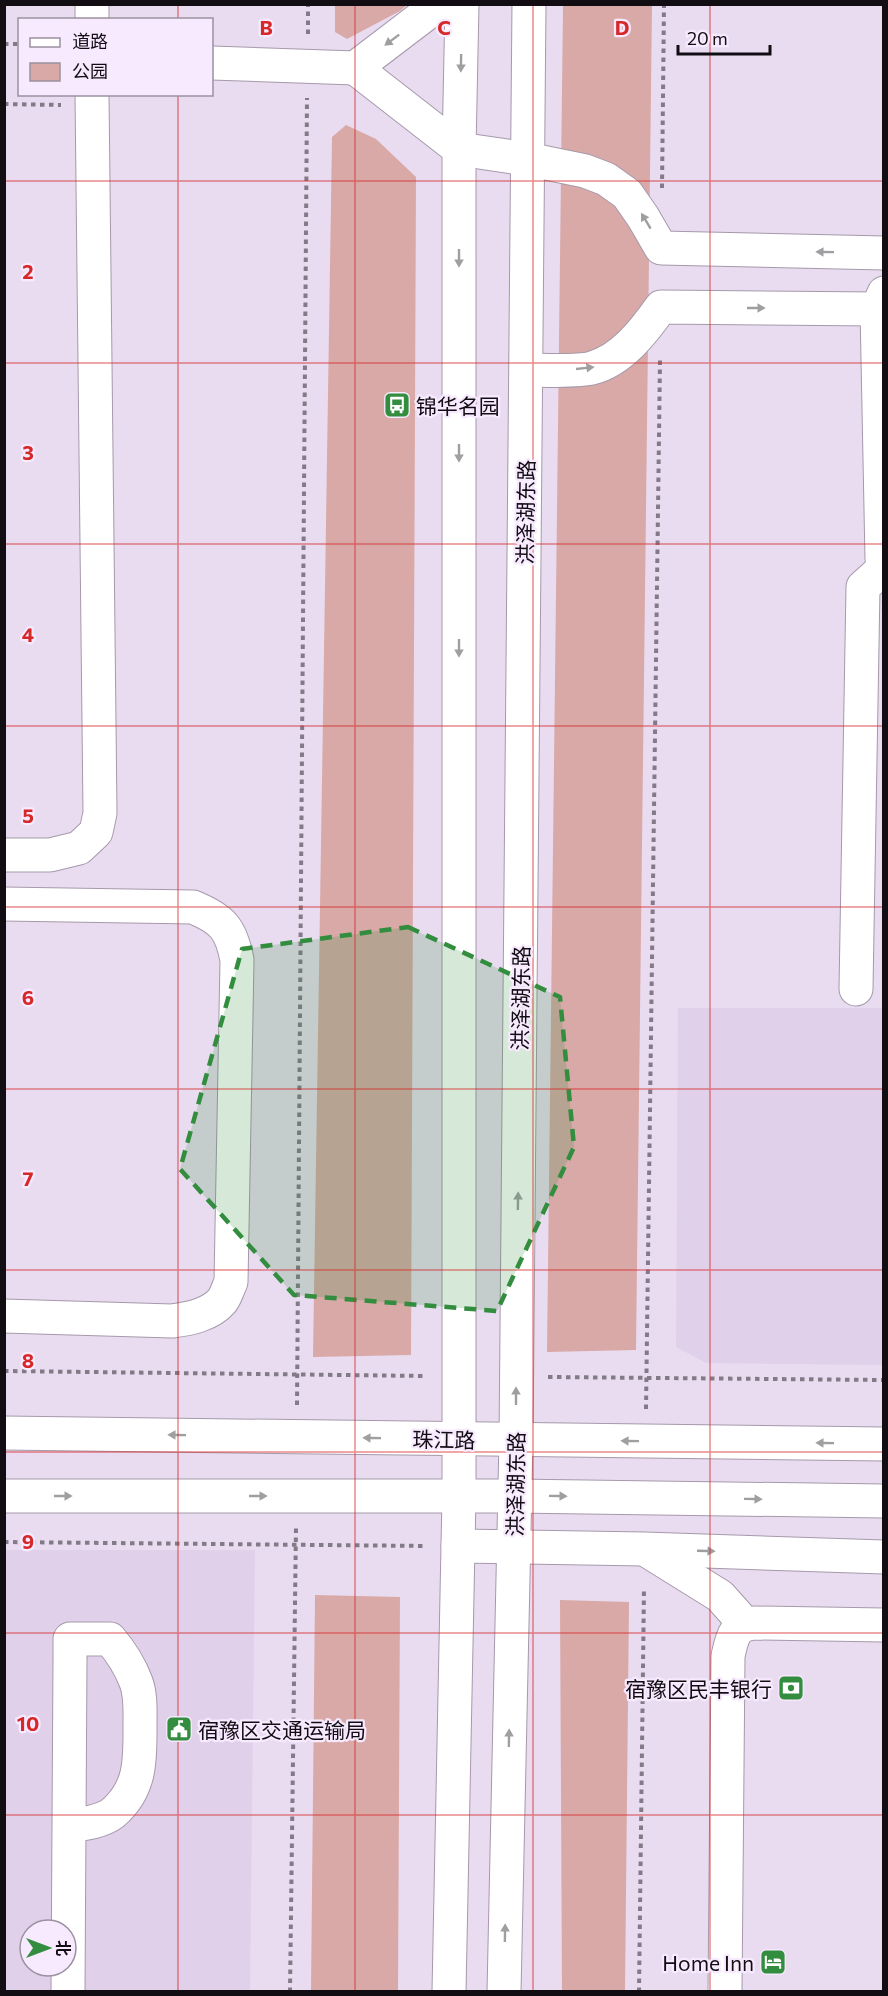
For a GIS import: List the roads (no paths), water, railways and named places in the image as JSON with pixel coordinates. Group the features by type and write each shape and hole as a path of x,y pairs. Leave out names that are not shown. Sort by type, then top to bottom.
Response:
{"main road":[{"path":"355,68 439,4"},
{"path":"449,1992 459,1496 459,149 462,4"},
{"name":"洪泽湖东路","path":"504,1992 516,1440 529,4"},
{"path":"213,63 355,68 459,149 527,159 585,171 606,179 627,194 661,248 884,253"},
{"path":"4,855 50,855 79,848 96,832 100,813 92,100"},
{"path":"527,370 592,368 615,357 642,334 661,307 880,301 882,559 884,561"},
{"path":"856,989 863,587 884,567"},
{"path":"4,904 193,907 213,915 227,928 237,960 231,1282 222,1301 206,1313 189,1319 172,1321 4,1316"},
{"name":"珠江路","path":"4,1433 884,1444"},
{"path":"4,1496 514,1496 884,1501"},
{"path":"458,1546 645,1549 884,1557"},
{"path":"645,1549 720,1596 745,1624"},
{"path":"725,1992 728,1656 736,1631 745,1624 884,1625"},
{"path":"68,1992 70,1639 110,1639 124,1657 140,1696 140,1766 129,1796 111,1814 89,1823 69,1826"}],"place":[{"name":"锦华名园","path":"397,405"},
{"name":"宿豫区民丰银行","path":"791,1688"},
{"name":"宿豫区交通运输局","path":"179,1729"},
{"name":"Home Inn","path":"773,1962"}]}
